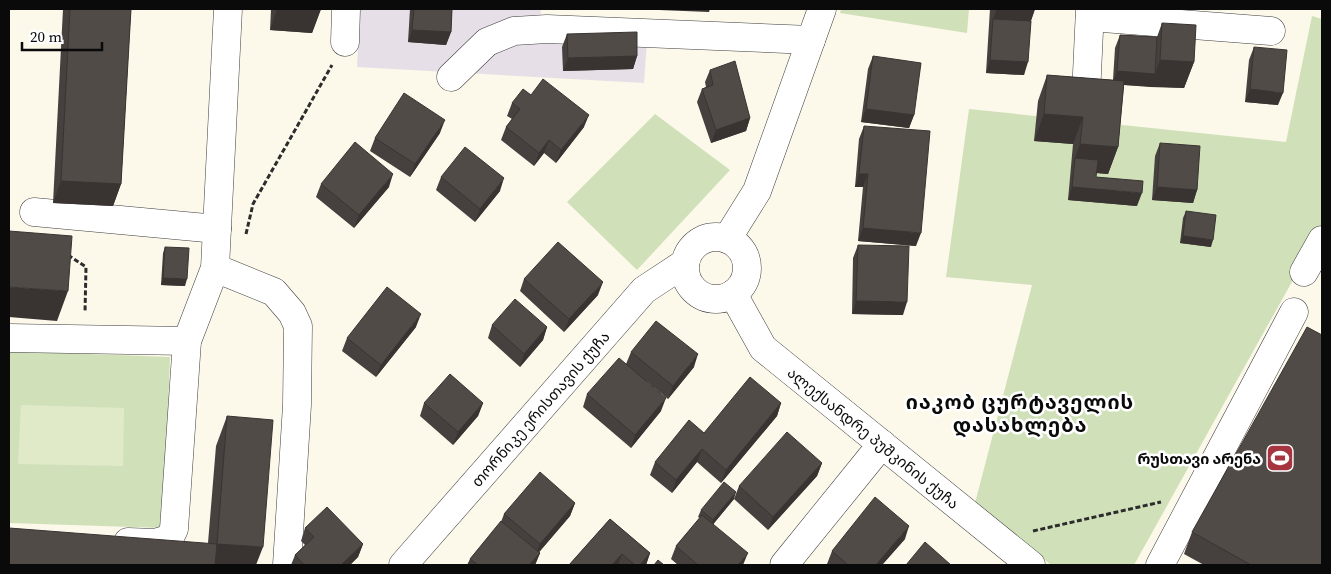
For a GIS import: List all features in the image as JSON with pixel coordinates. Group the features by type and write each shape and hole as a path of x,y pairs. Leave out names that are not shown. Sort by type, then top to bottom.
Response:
{"street":[{"path":"106,541 155,543 169,539 174,529 187,341 225,272 217,229 228,9"},
{"path":"345,42 346,9"},
{"path":"727,239 757,192 822,9"},
{"path":"1086,95 1090,13 1271,31"},
{"path":"451,77 487,42 547,19 811,40"},
{"path":"34,212 217,229"},
{"path":"709,238 727,239 742,251 747,270 740,288 723,298 713,298 695,291 686,273 685,263 688,254 700,241 709,238"},
{"path":"1304,272 1322,240"},
{"name":"თორნიკე ერისთავის ქუჩა","path":"403,565 644,290 685,263"},
{"path":"225,272 274,292 292,313 298,326 297,405 286,565"},
{"name":"ალექსანდრე პუშკინის ქუჩა","path":"732,294 763,348 1032,565"},
{"path":"1160,565 1294,312"},
{"path":"9,338 187,341"},
{"path":"784,565 882,444"}],"path":[{"path":"225,272 253,204 345,42"},
{"path":"63,252 86,267 85,340"},
{"path":"999,539 1198,493"}],"shaded area":[{"path":"360,9 541,9 539,34 647,41 644,83 357,67"}],"green space":[{"path":"841,9 969,9 967,33 840,13"},
{"path":"1312,16 1322,19 1322,240 1298,271 1134,565 1051,565 975,503 1032,285 946,277 969,109 1286,142"},
{"path":"655,114 730,170 637,270 567,202"},
{"path":"9,351 170,357 164,528 9,523"},
{"path":"21,405 124,408 123,466 18,464"}],"building":[{"path":"70,9 131,9 121,184 61,181"},
{"path":"414,9 452,9 451,32 412,30"},
{"path":"993,19 1031,21 1028,62 990,60"},
{"path":"1162,23 1196,25 1194,62 1160,60"},
{"path":"637,32 637,56 568,58 567,34"},
{"path":"1120,35 1157,37 1155,74 1117,71"},
{"path":"1254,47 1287,50 1283,93 1250,89"},
{"path":"873,56 921,63 914,115 866,109"},
{"path":"735,61 750,118 716,130 702,89 713,85 710,70"},
{"path":"1047,75 1124,81 1118,147 1080,144 1083,117 1044,114"},
{"path":"543,79 589,115 561,150 549,140 539,153 506,127 520,109 512,103 523,89 531,95"},
{"path":"404,93 445,120 415,164 375,138"},
{"path":"864,126 930,131 921,233 863,228 868,174 859,174"},
{"path":"355,142 393,174 359,215 321,184"},
{"path":"1160,143 1200,146 1197,190 1157,187"},
{"path":"465,147 504,178 480,209 441,177"},
{"path":"1075,158 1098,160 1096,177 1143,181 1142,193 1072,187"},
{"path":"1186,211 1216,215 1213,240 1183,236"},
{"path":"9,231 72,236 68,291 9,287"},
{"path":"558,242 603,282 569,319 524,279"},
{"path":"858,245 909,246 907,302 856,301"},
{"path":"165,247 189,248 187,279 163,278"},
{"path":"387,287 421,314 381,365 347,338"},
{"path":"515,299 547,327 524,354 492,325"},
{"path":"656,321 698,354 673,386 631,352"},
{"name":"რუსთავი არენა","path":"1307,327 1322,335 1322,565 1251,565 1192,532"},
{"path":"619,358 666,398 635,435 587,394"},
{"path":"450,374 483,403 458,432 424,403"},
{"path":"750,377 781,403 726,470 702,449 676,480 655,462 689,420 704,433"},
{"path":"227,416 273,420 263,547 217,544"},
{"path":"787,432 822,463 773,517 739,486"},
{"path":"540,472 575,503 540,544 504,514"},
{"path":"724,482 736,492 713,520 701,510"},
{"path":"875,497 909,526 876,565 848,565 832,551"},
{"path":"327,507 363,544 341,565 304,565 295,555 314,537 305,528"},
{"path":"702,515 748,553 738,565 698,565 676,546"},
{"path":"610,519 650,553 640,565 635,565 622,554 612,565 569,565"},
{"path":"501,521 540,553 529,565 478,565 470,559"},
{"path":"9,528 217,544 215,565 9,565"},
{"path":"925,542 951,565 906,565"},
{"path":"658,560 664,565 654,565"}],"place":[{"name":"რუსთავი არენა","path":"1280,458"}],"district":[{"name":"იაკობ ცურტაველის დასახლება","path":"1020,414"}]}
